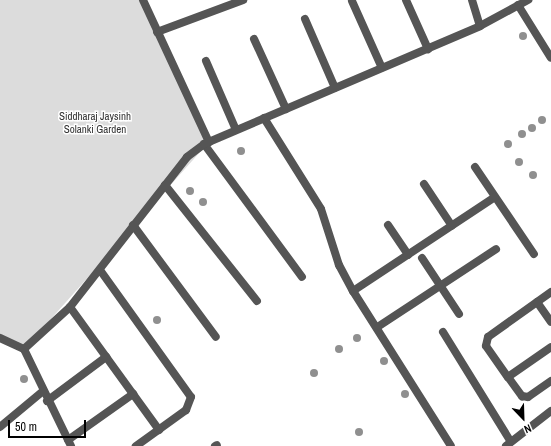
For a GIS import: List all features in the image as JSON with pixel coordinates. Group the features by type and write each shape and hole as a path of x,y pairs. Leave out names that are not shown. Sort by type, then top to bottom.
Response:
{"street":[{"path":"143,0 206,143 302,277"},
{"path":"157,32 243,0"},
{"path":"406,0 428,49"},
{"path":"472,0 480,26"},
{"path":"24,349 70,307 187,157 206,143 480,26 528,0"},
{"path":"352,1 382,68"},
{"path":"518,5 551,58"},
{"path":"305,18 335,88"},
{"path":"254,39 286,109"},
{"path":"206,61 236,130"},
{"path":"264,118 322,209 339,265 353,291 379,326 452,446"},
{"path":"475,167 534,254"},
{"path":"424,184 452,226"},
{"path":"165,185 257,301"},
{"path":"353,291 495,197"},
{"path":"133,225 216,337"},
{"path":"388,225 408,255"},
{"path":"379,326 496,249"},
{"path":"422,258 459,314"},
{"path":"100,270 191,397 186,410 136,446"},
{"path":"551,292 488,337 489,352 522,396 528,397 551,381"},
{"path":"537,302 551,322"},
{"path":"70,307 159,430"},
{"path":"443,332 509,444 550,415"},
{"path":"0,338 24,349 42,392 70,443 133,394"},
{"path":"508,377 551,347"},
{"path":"47,401 106,357"},
{"path":"0,427 42,392"}],"green space":[{"name":"Siddharaj Jaysinh Solanki Garden","path":"0,0 145,0 209,142 24,349 0,337"}]}
